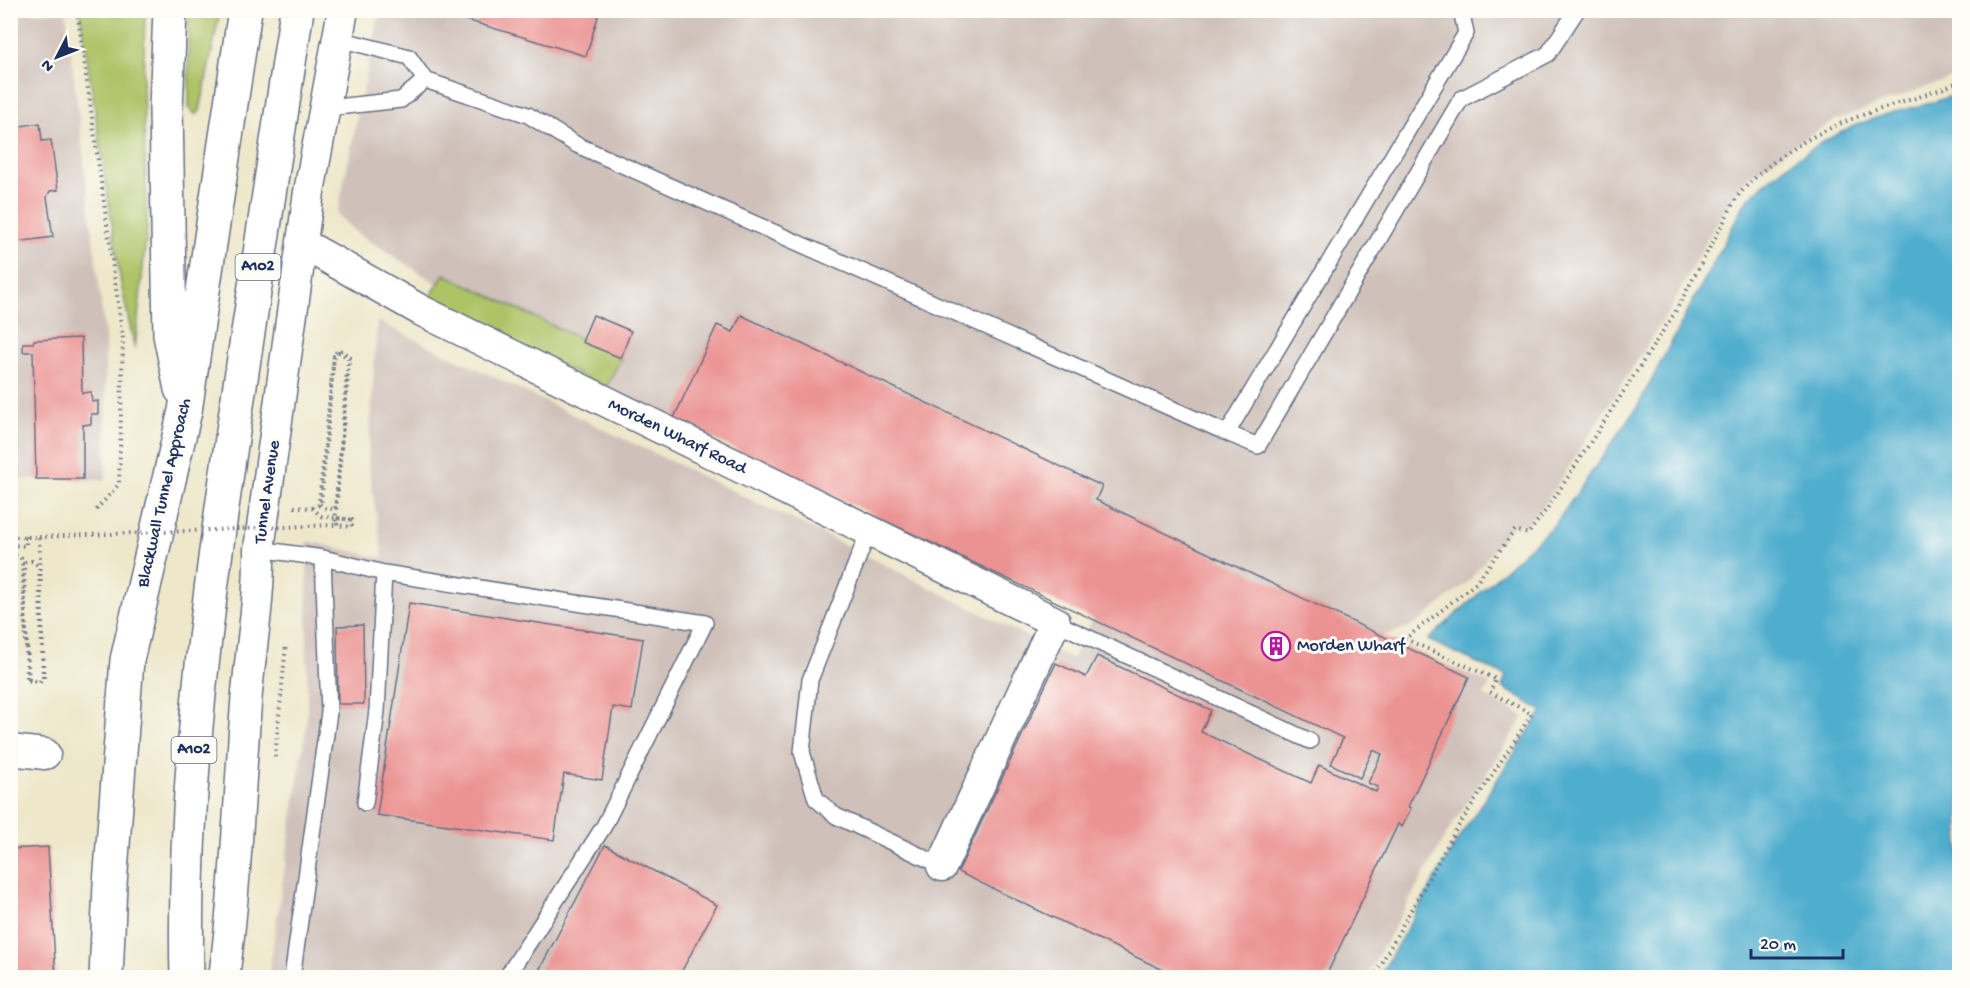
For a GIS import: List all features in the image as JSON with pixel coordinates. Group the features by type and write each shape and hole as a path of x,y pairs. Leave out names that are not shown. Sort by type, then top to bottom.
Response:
{"highway":[{"path":"170,10 166,109 170,335 185,411"},
{"name":"Blackwall Tunnel Approach","path":"105,969 127,660 185,411 245,10"},
{"name":"A102","path":"187,978 190,792 207,620 221,511 297,10"}],"street":[{"name":"Tunnel Avenue","path":"224,978 235,890 248,676 260,582 259,549 309,192 327,108 341,25"},
{"name":"Morden Wharf Road","path":"303,244 422,310 868,532 1055,622"},
{"path":"942,866 968,829 1001,759 1032,692 1055,622"},
{"path":"10,750 45,754"}],"lane":[{"path":"1227,433 1466,33 1461,10"},
{"path":"341,25 408,57 425,80 528,115 577,146 1258,446 1461,99 1548,54 1577,10"},
{"path":"327,108 401,100 425,80"},
{"path":"868,532 810,680 802,752 816,799 836,816 942,866"},
{"path":"259,549 323,558 384,573 705,623 604,826 506,978"},
{"path":"292,978 329,712 323,558"},
{"path":"365,804 377,711 384,573"},
{"path":"1055,622 1310,741"}],"path":[{"path":"77,10 123,339 119,484 96,510"},
{"path":"1373,978 1454,833 1532,714 1490,692 1496,680 1405,639 1476,583 1515,530 1528,534 1549,506 1674,314 1737,197 1748,183 1800,145 1840,123 1937,92 1959,81"},
{"path":"290,507 312,508 321,504 321,498 333,362 334,355 337,351 342,350 350,357 342,439 340,450 335,509 322,508 319,503 334,356 339,352 348,358 342,436 341,447 340,459 335,514 336,525"},
{"path":"10,537 336,525 353,527 352,520 321,516 312,508"},
{"path":"336,525 337,518"},
{"path":"10,537 26,538 26,546 10,545"},
{"path":"10,553 21,558 22,564 23,575 28,679 39,682 43,678 39,566 32,561 24,562 22,567 27,680 39,683 44,679 39,537"}],"shaded area":[{"path":"380,11 1959,11 1959,75 1838,119 1799,141 1745,180 1719,218 1669,311 1545,504 1525,526 1513,524 1469,581 1415,625 1383,636 1490,684 1484,695 1524,717 1452,825 1366,977 268,978 307,721 307,541 383,558 368,462 377,321 829,537 1072,659 1093,619 606,388 620,358 444,274 438,284 357,233 337,215"},
{"path":"66,12 105,336 106,480 11,479 10,13"}],"green space":[{"path":"80,11 145,11 143,90 147,227 135,349 121,284"},
{"path":"188,11 220,11 200,111 196,115 189,108"},
{"path":"444,274 621,358 606,388 428,301"}],"water":[{"path":"1959,92 1959,977 1379,977 1459,838 1542,711 1502,687 1506,676 1428,640 1556,523 1636,409 1746,201 1776,174 1826,140 1881,116 1940,100"}],"building":[{"path":"433,10 600,10 586,56"},
{"path":"10,107 15,127 40,123 42,141 51,140 58,190 50,191 47,197 53,237 17,242 14,220 10,220"},
{"path":"593,315 631,331 621,358 582,342"},
{"name":"Morden Wharf","path":"741,315 1102,486 1096,500 1469,677 1408,807 1411,808 1402,827 1398,824 1325,978 1180,978 958,872 1056,663 1086,677 1097,656 1211,710 1201,732 1311,783 1319,765 1376,792 1378,787 1368,783 1382,754 1373,750 1360,778 1331,764 1343,738 673,420 717,325 733,332"},
{"path":"81,338 82,393 91,392 92,402 98,401 98,414 91,414 91,424 83,425 83,479 36,479 33,352 23,352 23,343 33,343 34,340"},
{"path":"409,603 643,639 632,710 613,707 602,780 564,774 554,840 377,815"},
{"path":"363,625 364,704 338,704 337,626"},
{"path":"605,845 717,905 678,978 535,978"},
{"path":"48,847 56,978 10,978 10,849"}],"place":[{"name":"Morden Wharf","path":"1276,646"}]}
